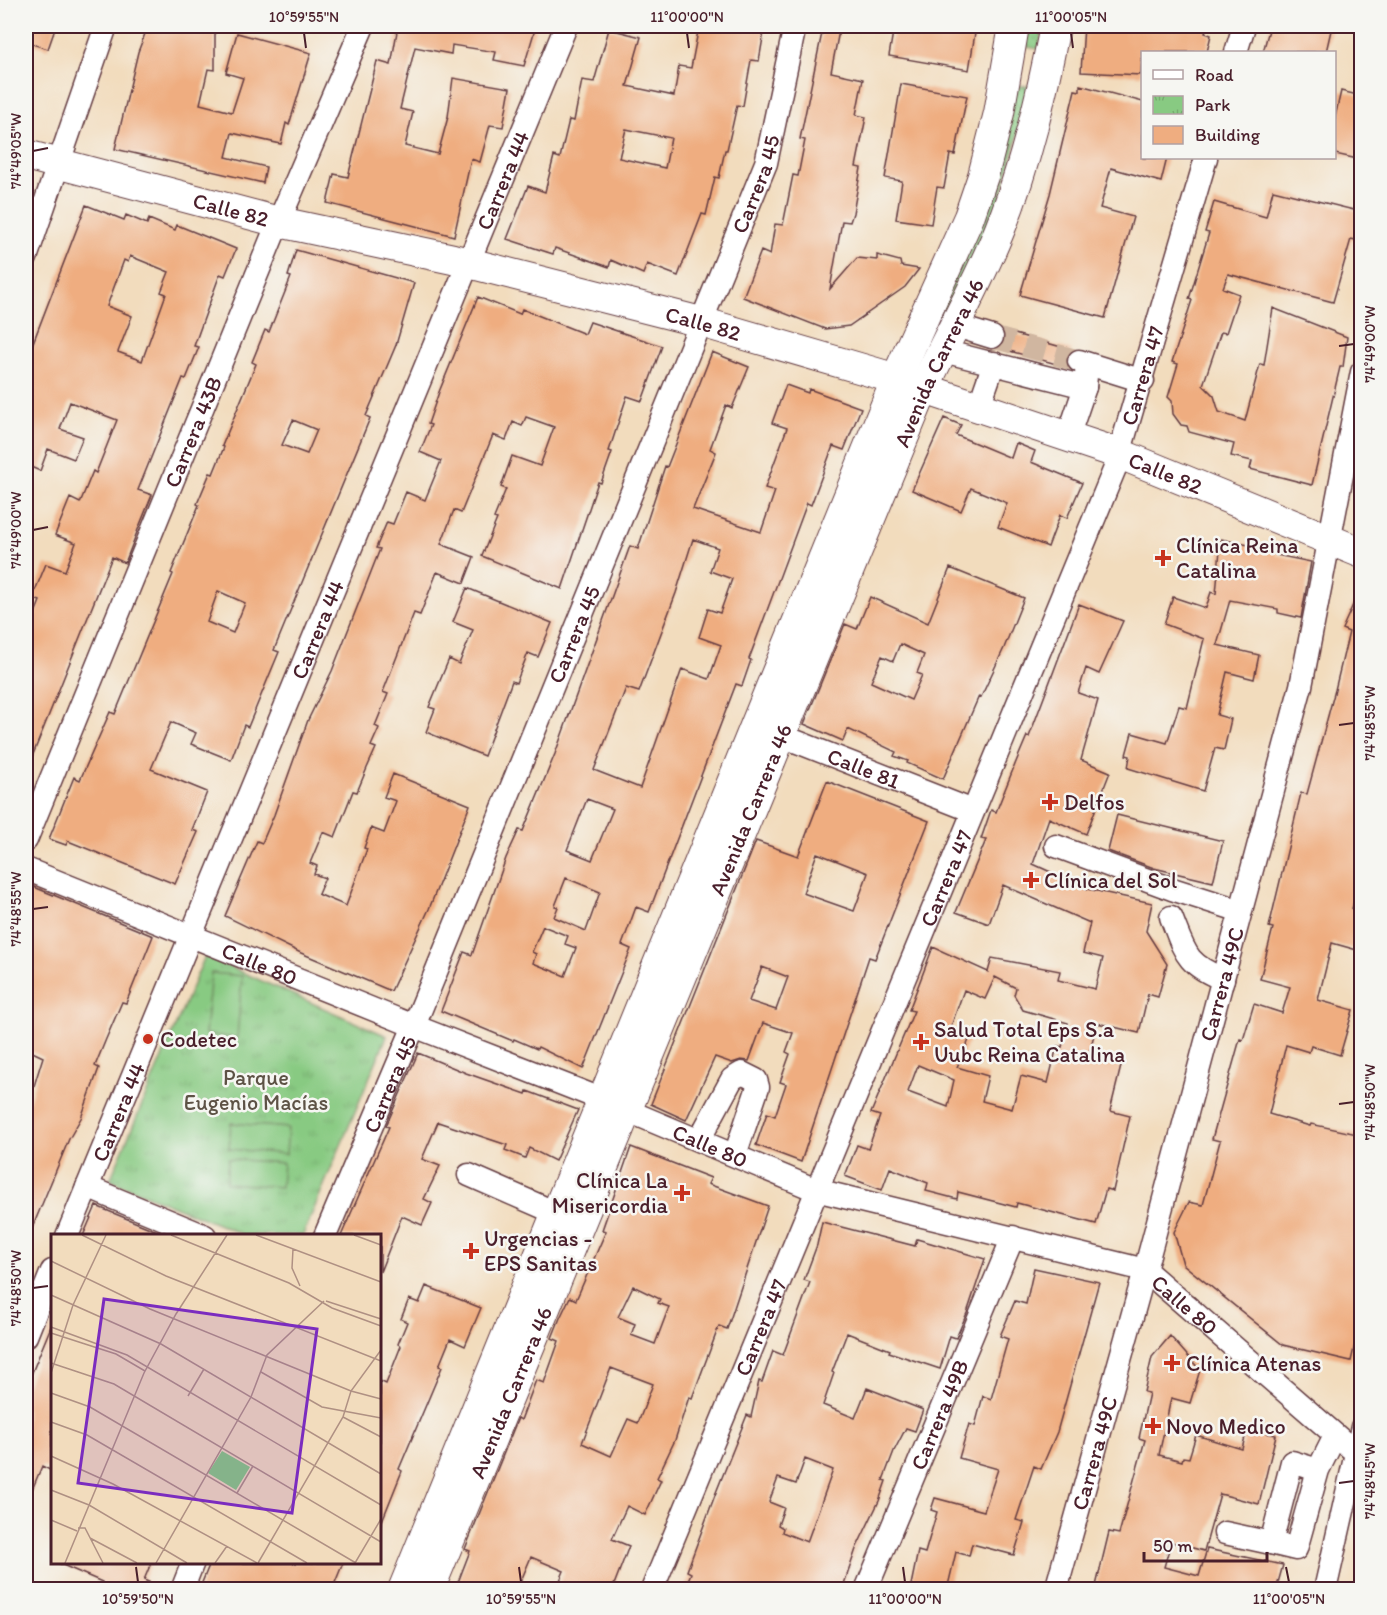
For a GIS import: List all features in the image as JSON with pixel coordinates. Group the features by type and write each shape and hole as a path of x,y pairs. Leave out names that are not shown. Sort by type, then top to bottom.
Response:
{"main road":[{"name":"Avenida Carrera 46","path":"429,1590 614,1104 909,385 992,146 1014,26"},
{"name":"Avenida Carrera 46","path":"909,385 949,339 1000,228 1022,162 1055,26"},
{"path":"1008,58 1047,66"},
{"name":"Calle 82","path":"26,155 279,222 468,263 701,322 909,385 1120,454 1362,553"},
{"name":"Avenida Carrera 46","path":"403,1590 556,1213 614,1104"}],"street":[{"path":"26,258 106,26"},
{"name":"Carrera 43B","path":"26,840 279,222 363,26"},
{"name":"Carrera 44","path":"68,1234 193,936 566,26"},
{"name":"Carrera 45","path":"326,1234 414,1026 766,163 795,26"},
{"path":"1236,51 1244,26"},
{"name":"Carrera 47","path":"652,1590 1120,454 1206,159"},
{"path":"949,339 992,337"},
{"path":"949,339 994,363 1085,387"},
{"path":"1068,437 1085,387 1083,362 1143,381"},
{"path":"978,409 994,363"},
{"name":"Carrera 49C","path":"1056,1590 1145,1270 1301,686 1362,372"},
{"name":"Calle 81","path":"768,730 972,811"},
{"path":"1056,846 1172,889 1241,911"},
{"name":"Calle 80","path":"26,869 614,1104 816,1190 1145,1270 1358,1455"},
{"path":"1171,917 1187,956 1201,970 1223,979"},
{"path":"699,1140 732,1079 742,1073 756,1080 758,1087 735,1155"},
{"path":"469,1175 556,1213"},
{"path":"87,1187 200,1234"},
{"name":"Carrera 49B","path":"866,1590 1013,1238"},
{"path":"26,1336 51,1274"},
{"path":"1325,1590 1358,1455 1362,1427"},
{"path":"1225,1533 1296,1549 1318,1470 1335,1436"},
{"path":"182,1590 193,1564"}],"green space":[{"path":"1025,26 1043,26 1039,49 1021,46"},
{"path":"1015,85 1031,87 1000,201 928,360 914,356"},
{"name":"Parque Eugenio Macías","path":"205,956 387,1036 303,1234 242,1234 110,1180"},
{"path":"211,973 242,976 237,1038 205,1034"},
{"path":"231,1123 288,1128 286,1154 229,1149"},
{"path":"228,1159 283,1163 281,1187 226,1183"}],"building":[{"path":"26,26 56,26 48,49 26,42"},
{"path":"148,26 215,26 215,70 208,69 200,104 232,112 243,78 226,73 237,33 311,53 289,125 286,123 281,144 232,133 226,157 266,167 263,183 115,149 138,52"},
{"path":"398,26 536,26 524,66 494,60 496,52 452,45 451,54 415,47 400,109 413,112 405,146 438,154 448,117 453,78 510,88 503,127 490,125 480,162 471,159 454,236 327,203 334,174 348,177 377,61 391,65"},
{"path":"699,26 765,26 759,61 751,60 743,106 737,105 719,178 715,177 706,215 702,214 678,276 647,264 643,274 611,260 609,267 555,248 553,254 507,239 528,186 545,192 554,156 560,158 569,120 574,121 582,80 594,82 609,29 641,37 627,86 674,96 679,66 691,68","holes":["626,129 671,138 665,168 619,158"]},
{"path":"894,26 956,26 956,30 975,33 969,70 889,56"},
{"path":"1084,26 1207,26 1205,33 1211,35 1207,51 1141,51 1141,75 1081,72"},
{"path":"1270,26 1332,26 1326,51 1263,51"},
{"path":"823,28 839,31 831,72 863,79 856,115 866,117 856,167 861,168 853,213 850,222 842,221 830,289 857,258 877,260 877,255 900,261 901,266 919,269 905,287 849,326 825,329 743,297 761,251 770,255 775,224 783,225 793,175 798,176 805,140 800,139"},
{"path":"901,84 967,96 955,155 950,154 944,188 937,187 931,224 896,219 902,181 885,178"},
{"path":"1080,85 1141,101 1141,159 1167,159 1161,182 1111,168 1100,208 1133,217 1105,318 1020,295 1050,194 1075,90 1080,91"},
{"path":"1341,91 1362,96 1362,160 1336,154 1336,113"},
{"path":"1273,190 1362,212 1356,240 1351,239 1333,302 1228,274 1223,288 1239,294 1226,333 1221,332 1203,385 1214,396 1219,412 1245,421 1260,364 1264,365 1273,308 1347,337 1343,367 1340,367 1312,485 1250,469 1252,461 1231,456 1234,444 1189,432 1187,426 1181,425 1173,414 1172,401 1168,397 1178,364 1172,362 1192,300 1189,299 1209,233 1205,232 1214,202 1266,217"},
{"path":"86,205 124,220 126,215 147,224 149,219 175,230 177,225 236,249 225,276 220,274 194,346 199,347 186,379 183,378 138,490 152,495 125,563 112,557 26,772 26,636 40,601 32,598 46,564 65,571 76,543 55,535 70,498 80,503 93,471 96,473 117,420 70,402 60,429 83,437 74,459 48,449 40,471 26,465 26,361","holes":["130,256 169,272 161,292 166,294 142,361 118,352 132,316 107,306 124,260 128,262"]},
{"path":"296,250 414,283 396,345 366,416 370,418 274,650 279,652 248,727 244,725 231,760 191,744 196,733 171,722 151,769 207,792 192,830 198,832 175,884 68,841 66,845 49,839 74,777 80,780 110,712 115,714 173,574 171,573 199,505 197,504 224,447 222,446 256,364 252,362 265,330 269,332 291,277 288,276","holes":["293,420 317,430 307,454 282,445","218,591 245,603 233,633 207,622"]},
{"path":"478,297 520,314 522,309 585,334 590,322 662,346 642,401 627,396 609,451 612,452 601,483 598,482 562,589 482,556 506,489 501,487 512,456 540,466 554,427 526,417 522,426 513,422 506,440 493,435 461,513 454,510 441,544 474,557 464,583 437,572 420,615 414,613 383,692 388,694 375,726 379,728 371,746 376,748 357,792 353,791 335,837 323,832 310,863 317,866 314,874 325,878 318,894 346,906 367,849 364,848 371,828 384,833 396,801 384,797 393,774 470,805 429,909 391,991 301,953 225,916 257,841 262,843 274,815 308,720 332,671 380,549 376,548 387,522 393,524 406,492 425,500 441,461 420,452 431,425 428,424 439,392"},
{"path":"1004,331 1072,350 1066,358 1067,367 999,348 1005,340"},
{"path":"712,352 749,367 732,408 726,405 710,449 716,452 693,509 761,532 775,491 765,488 787,428 772,423 786,385 808,393 809,389 861,408 844,450 833,446 811,505 807,503 749,659 751,660 742,686 736,684 649,912 636,907 622,945 631,949 583,1069 538,1047 537,1049 514,1039 513,1041 441,1011 464,952 472,955 506,858 519,830 523,831 555,754 630,546 638,549 665,466 667,467","holes":["693,539 718,548 710,571 732,579 720,613 708,609 699,637 721,645 709,679 682,669 640,788 594,770 626,688 639,692 676,593","587,799 613,809 592,860 567,850","566,878 600,892 586,931 554,917 558,907 555,906","543,926 568,936 565,944 576,948 565,976 533,963 536,954 532,952"]},
{"path":"944,418 961,425 956,435 1011,458 1016,443 1035,451 1031,462 1082,483 1067,518 1060,515 1048,547 998,527 1007,503 971,488 961,511 912,490"},
{"path":"1221,539 1276,551 1276,555 1311,562 1301,618 1278,613 1278,609 1230,600 1217,645 1259,655 1254,679 1227,672 1217,715 1231,719 1224,750 1215,748 1203,791 1128,768 1130,756 1126,755 1132,733 1167,743 1179,706 1187,708 1204,639 1164,624 1173,597 1206,608 1211,592 1216,594"},
{"path":"950,568 1024,598 1004,648 981,697 979,696 943,779 907,763 908,761 894,756 896,752 848,729 843,741 804,724 845,624 857,629 870,597 928,623","holes":["900,644 924,655 917,673 922,675 911,700 871,682 882,656 893,661"]},
{"path":"1362,585 1362,870 1352,909 1362,911 1362,930 1357,950 1332,943 1318,1000 1353,1010 1340,1055 1311,1046 1309,1052 1286,1045 1269,1114 1310,1126 1311,1124 1362,1135 1362,1315 1351,1361 1283,1345 1183,1264 1174,1232 1189,1202 1203,1205 1220,1141 1212,1139 1240,1039 1243,1040 1254,1004 1282,1013 1290,987 1260,979 1273,928 1269,927 1301,793 1307,794 1335,690 1349,632 1342,629"},
{"path":"467,588 552,623 538,657 528,653 516,683 512,681 484,756 426,732 435,709 429,707 449,659 459,664 473,630 453,622"},
{"path":"1079,604 1123,621 1099,674 1086,668 1078,693 1098,700 1081,760 1110,772 1086,834 1049,818 1033,864 1088,889 1152,903 1146,931 1167,964 1158,997 1148,994 1139,1033 1097,1023 1089,1054 1122,1062 1110,1111 1130,1116 1113,1191 1106,1189 1096,1224 1017,1203 1016,1207 958,1192 957,1199 926,1191 928,1183 890,1168 882,1190 845,1176 857,1145 868,1149 880,1116 871,1113 914,1011 909,1010 933,947 988,972 992,958 1060,971 1058,980 1095,989 1103,958 1083,953 1090,923 1003,885 989,924 956,912 986,840 981,839 991,810 996,812 1027,736 1029,737","holes":["995,977 1016,988 1014,995 1023,1010 1068,1023 1062,1047 1057,1046 1048,1083 1021,1076 1012,1109 982,1101 988,1076 957,1067 969,1040 949,1032 964,990 985,999","918,1065 954,1080 948,1107 908,1092"]},
{"path":"827,781 929,821 875,959 869,957 801,1162 756,1145 767,1113 775,1116 786,1084 780,1082 790,1054 786,1052 793,1033 763,1023 749,1061 741,1060 732,1063 715,1057 686,1120 651,1104 756,841 798,856","holes":["817,853 868,873 854,911 803,893","762,967 788,977 776,1010 749,1001"]},
{"path":"1117,815 1223,841 1213,882 1154,868 1108,851"},
{"path":"29,885 153,936 126,1003 122,1002 106,1039 95,1066 99,1068 81,1118 69,1139 26,1243 26,1100 29,1102 43,1057 26,1049 26,892"},
{"path":"418,1053 466,1073 526,1094 527,1091 578,1110 555,1161 529,1148 525,1158 505,1150 507,1145 438,1122 422,1159 440,1166 424,1199 432,1203 422,1225 402,1216 381,1269 381,1234 342,1234 389,1127 386,1126"},
{"path":"631,1147 711,1178 708,1184 768,1206 727,1329 719,1326 692,1398 689,1397 675,1440 657,1478 661,1480 645,1515 627,1506 612,1539 629,1546 612,1590 556,1590 564,1571 531,1557 517,1590 455,1590 470,1551 465,1549 518,1418 521,1420 536,1380 544,1383 559,1341 552,1338 570,1297 576,1300 606,1231 602,1230","holes":["633,1286 660,1299 658,1303 669,1307 655,1344 631,1335 635,1324 618,1317","611,1368 653,1384 638,1423 628,1419 611,1456 582,1443"]},
{"path":"96,1206 164,1234 84,1234"},
{"path":"822,1222 915,1246 917,1239 985,1259 967,1313 956,1338 950,1336 940,1369 889,1352 890,1350 847,1333 832,1372 834,1373 823,1405 855,1418 867,1388 923,1410 915,1431 906,1428 894,1451 883,1480 886,1481 879,1501 856,1549 842,1590 684,1590 691,1573 687,1571 715,1495 747,1415 751,1417 759,1381 762,1382 773,1351 783,1355 810,1282 804,1280 817,1245","holes":["805,1459 833,1470 807,1542 782,1532 783,1528 778,1525 784,1508 769,1502 778,1478 796,1484"]},
{"path":"1034,1268 1099,1282 1057,1432 1041,1469 1034,1466 1016,1520 1024,1522 1014,1555 972,1544 969,1556 956,1552 947,1590 910,1590 918,1551 925,1553 937,1512 931,1510 935,1498 984,1511 998,1469 959,1458 969,1424 975,1426 983,1396 991,1399 1008,1339 1000,1336 1015,1301 1026,1304"},
{"path":"426,1286 481,1308 465,1346 450,1339 439,1366 442,1367 399,1469 402,1471 381,1524 381,1382 386,1384 401,1346 398,1344 407,1322 401,1319 409,1299 419,1303"},
{"path":"51,1326 51,1470 42,1466 26,1504 26,1387"},
{"path":"1170,1336 1200,1370 1190,1403 1171,1398 1159,1455 1182,1461 1183,1457 1189,1458 1196,1435 1242,1449 1247,1429 1276,1435 1259,1504 1220,1494 1204,1551 1171,1542 1164,1567 1199,1576 1207,1549 1283,1565 1276,1590 1095,1590 1109,1532 1119,1534 1145,1440 1139,1438 1149,1393 1144,1392 1152,1357"},
{"path":"60,1564 151,1564 144,1580 166,1590 110,1590 101,1586 102,1582"},
{"path":"210,1564 343,1564 332,1590 199,1590"}],"tunnel":[{"path":"992,337 1079,361"}],"place":[{"name":"Clínica Reina Catalina","path":"1163,558"},
{"name":"Delfos","path":"1050,802"},
{"name":"Clínica del Sol","path":"1031,880"},
{"name":"Codetec","path":"148,1039"},
{"name":"Salud Total Eps S.a Uubc Reina Catalina","path":"921,1042"},
{"name":"Clínica La Misericordia","path":"682,1193"},
{"name":"Urgencias - EPS Sanitas","path":"471,1251"},
{"name":"Clínica Atenas","path":"1172,1363"},
{"name":"Novo Medico","path":"1153,1426"}]}
